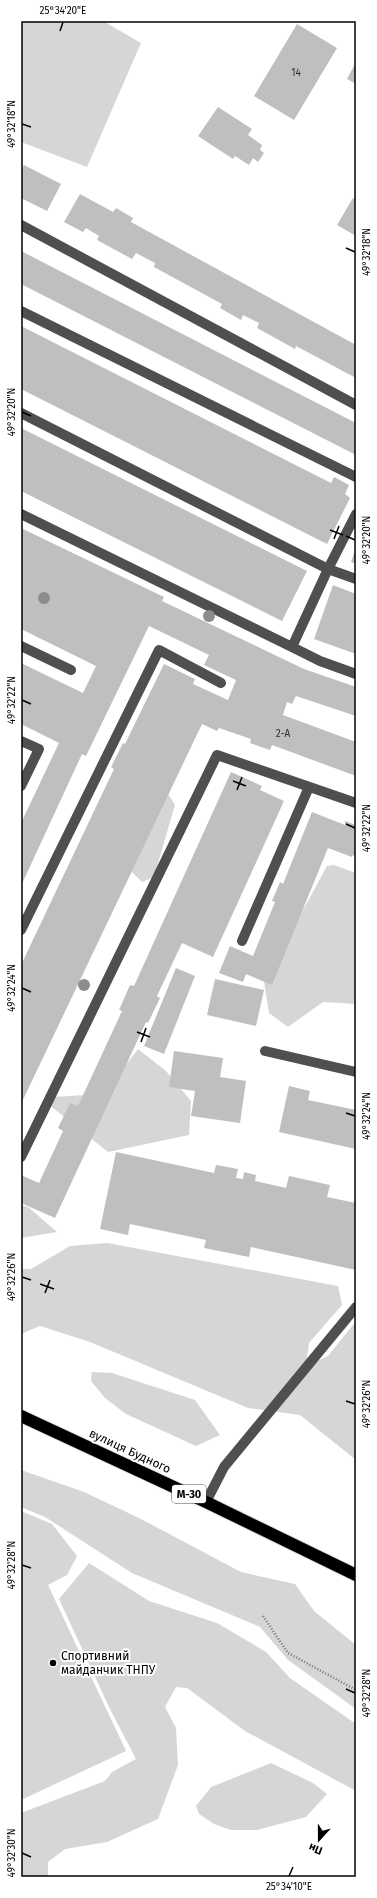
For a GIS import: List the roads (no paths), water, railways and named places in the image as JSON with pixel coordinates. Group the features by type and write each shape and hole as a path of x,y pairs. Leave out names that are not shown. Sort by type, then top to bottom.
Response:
{"highway":[{"name":"вулиця Будного","path":"21,1416 206,1502 356,1575"}],"lane":[{"path":"21,225 356,405"},
{"path":"21,311 356,477"},
{"path":"21,413 328,570 356,579"},
{"path":"21,514 320,661 356,674"},
{"path":"292,647 356,514"},
{"path":"21,646 71,670"},
{"path":"21,930 159,650 221,683"},
{"path":"21,741 39,749 21,786"},
{"path":"21,1156 217,755 356,803"},
{"path":"242,941 309,787"},
{"path":"265,1051 356,1072"},
{"path":"206,1502 224,1467 356,1307"}],"place":[{"name":"Спортивний майданчик ТНПУ","path":"53,1663"}]}
